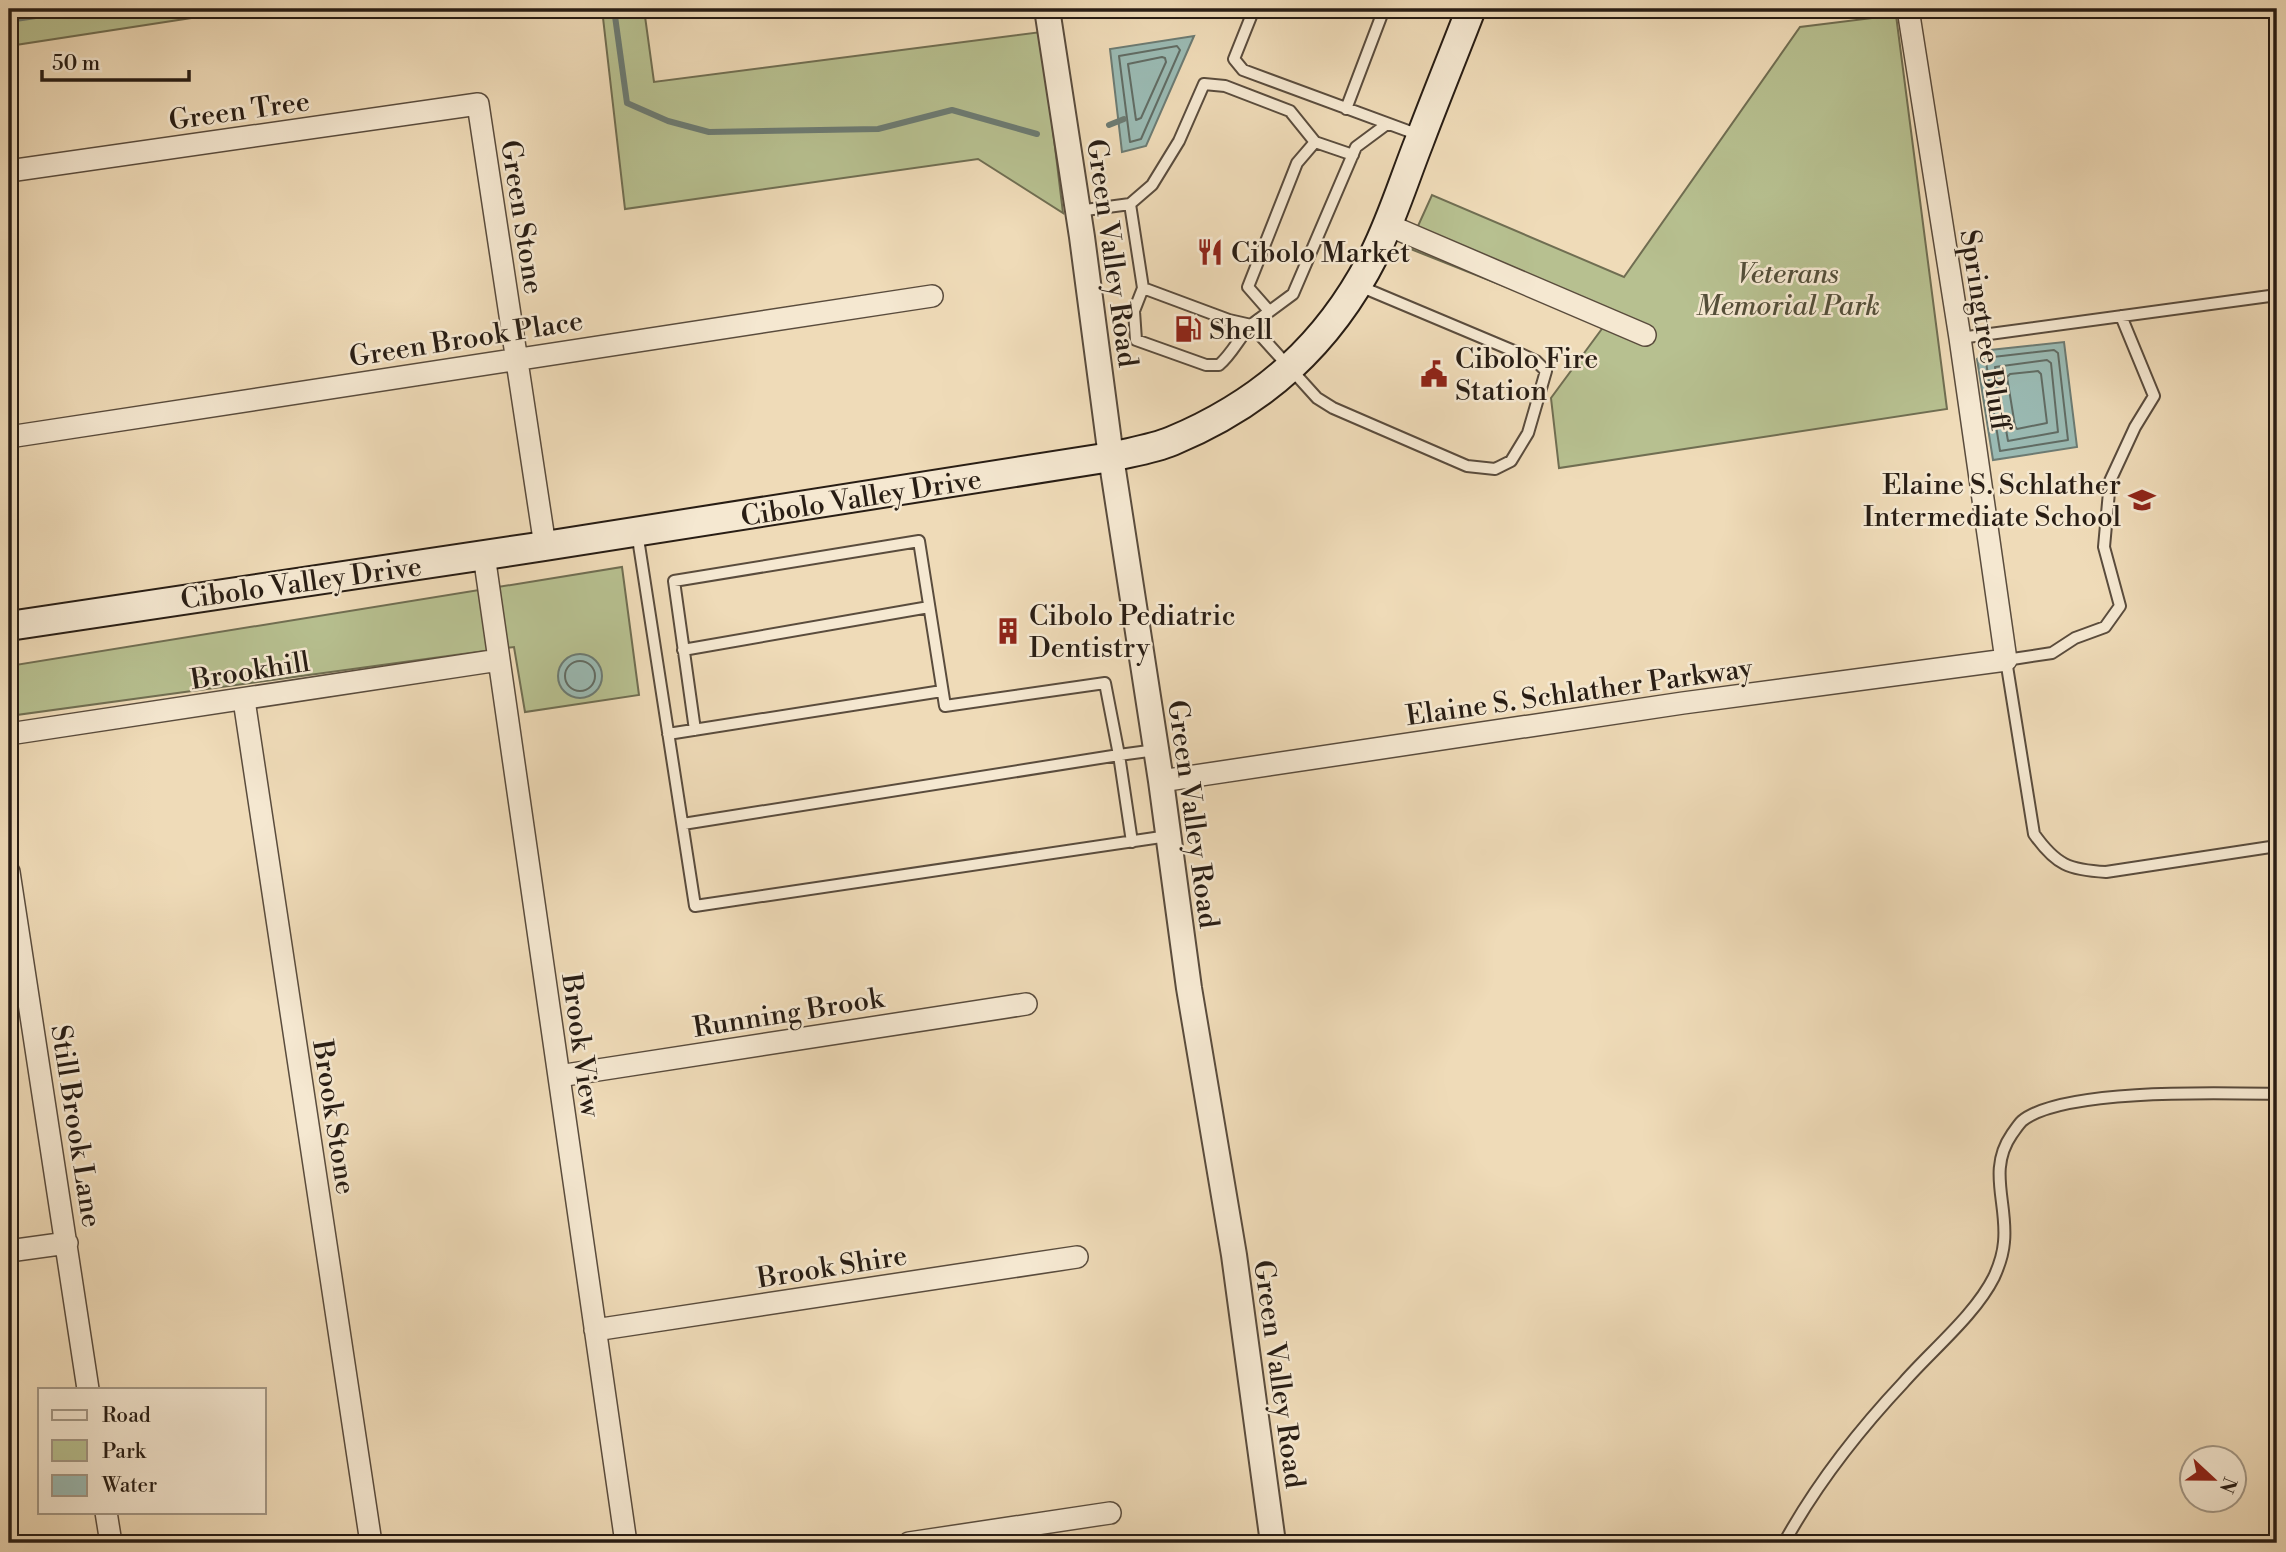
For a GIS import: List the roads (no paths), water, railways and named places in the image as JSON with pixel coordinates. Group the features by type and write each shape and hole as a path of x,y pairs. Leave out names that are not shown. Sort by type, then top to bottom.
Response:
{"main road":[{"name":"Cibolo Valley Drive","path":"9,626 637,532 1111,457 1170,442 1230,412 1269,387 1291,368 1332,322 1357,285 1388,225 1471,9"}],"street":[{"name":"Green Valley Road","path":"1047,9 1189,988 1234,1255 1273,1543"},
{"name":"Springtree Bluff","path":"1908,9 1960,338 2006,660"},
{"name":"Green Tree","path":"9,171 478,104"},
{"name":"Green Stone","path":"478,104 545,546"},
{"path":"1388,225 1645,335"},
{"name":"Green Brook Place","path":"9,437 932,296"},
{"name":"Brook View","path":"484,555 626,1543"},
{"name":"Brookhill","path":"9,734 499,660"},
{"name":"Elaine S. Schlather Parkway","path":"1161,781 1683,703 2006,660"},
{"name":"Brook Stone","path":"244,700 371,1543"},
{"name":"Still Brook Lane","path":"9,872 88,1388"},
{"name":"Running Brook","path":"559,1076 1026,1004"},
{"path":"9,1251 66,1243"},
{"name":"Brook Shire","path":"595,1330 1077,1257"},
{"path":"909,1543 1110,1513"},
{"path":"106,1514 111,1543"}],"lane":[{"path":"1254,9 1234,59 1242,70 1421,136"},
{"path":"1346,109 1384,9"},
{"path":"1078,211 1130,204 1152,185 1179,141 1204,84 1225,86 1290,111 1315,142 1353,155"},
{"path":"1130,204 1143,288 1134,310 1136,340 1206,365 1219,365 1229,356 1237,340 1251,325 1293,293 1356,147 1387,124"},
{"path":"1269,311 1248,287 1297,163 1315,142"},
{"path":"1143,288 1229,320 1251,325 1317,398 1333,408 1466,466 1495,469 1511,461 1528,433 1546,371 1536,361 1521,354 1357,285"},
{"path":"1960,338 2277,295"},
{"path":"2121,316 2154,396 2135,427 2110,481 2104,547 2119,606 2105,626 2075,638 2052,653 2006,660 2034,834 2047,852 2063,865 2082,871 2106,872 2277,846"},
{"path":"637,532 695,906 1168,836"},
{"path":"695,730 674,581 919,541 945,706 1105,682 1132,842"},
{"path":"683,650 929,607"},
{"path":"668,734 942,691"},
{"path":"683,824 1156,750"},
{"path":"1784,1543 1818,1487 1860,1429 1971,1310 1992,1281 2001,1261 2005,1240 1998,1177 2003,1147 2021,1122 2049,1107 2097,1099 2195,1093 2277,1094"}],"water":[{"path":"1194,36 1146,146 1122,152 1110,49"},
{"path":"2064,342 2077,447 1993,460 1977,359 1990,350"},
{"path":"580,654 589,655 596,660 601,667 601,685 596,692 589,697 580,698 571,697 564,692 559,685 558,676 559,667 564,660 571,655"}],"waterway":[{"path":"9,20 82,9"},
{"path":"614,9 627,103 668,121 709,132 878,129 952,110 1037,134"},
{"path":"1109,125 1124,119"}],"place":[{"name":"Cibolo Market","path":"1210,252"},
{"name":"Shell","path":"1188,329"},
{"name":"Cibolo Fire Station","path":"1434,374"},
{"name":"Elaine S. Schlather Intermediate School","path":"2142,500"},
{"name":"Cibolo Pediatric Dentistry","path":"1008,631"}],"park label":[{"name":"Veterans Memorial Park","path":"1788,289"}]}
